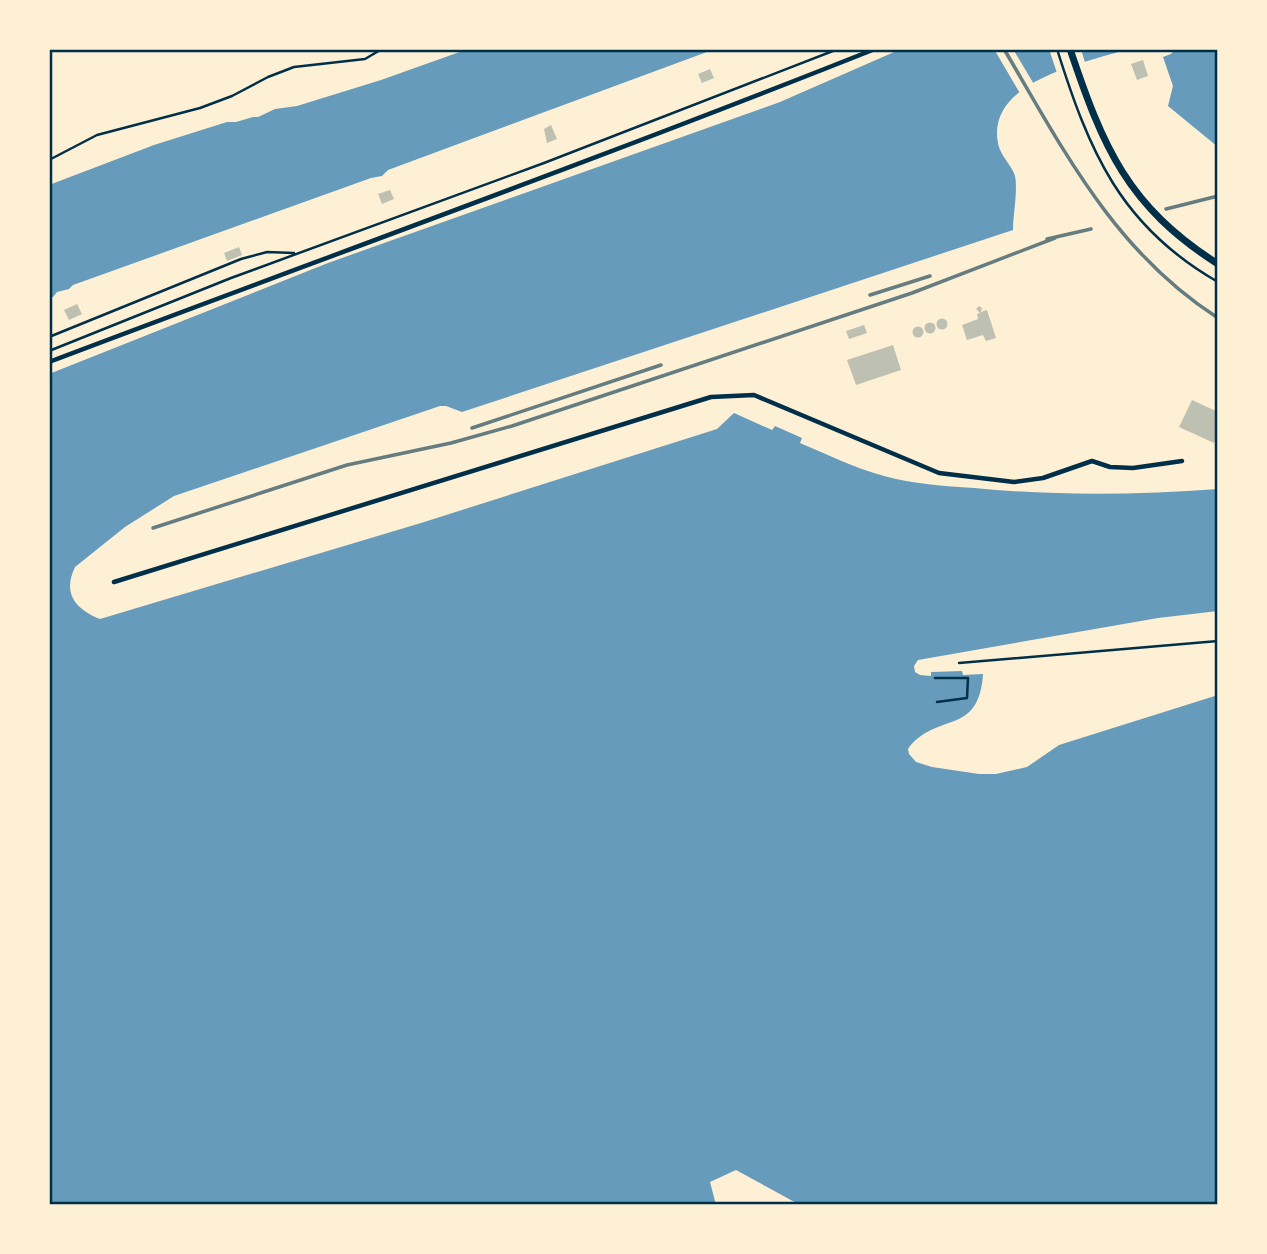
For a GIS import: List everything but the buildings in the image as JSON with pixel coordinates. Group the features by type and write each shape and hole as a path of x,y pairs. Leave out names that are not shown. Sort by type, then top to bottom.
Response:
{"street":[{"path":"1070,49 1104,140 1131,185 1158,219 1218,264"}],"lane":[{"path":"49,362 534,182 875,49"},
{"path":"114,582 711,397 754,395 939,473 1014,482 1043,478 1092,461 1110,467 1133,468 1182,461"}],"path":[{"path":"49,160 97,135 200,108 294,67 365,59 382,49"},
{"path":"49,351 297,253 544,163 838,49"},
{"path":"1057,49 1091,145"},
{"path":"49,337 241,259 267,252 297,253"},
{"path":"959,663 1218,641"},
{"path":"935,678 968,678 967,698 937,702"}],"water":[{"path":"468,49 715,49 388,170 382,176 73,285 49,298 49,185 154,145 227,122 297,106"},
{"path":"901,49 1128,49 1042,78 1007,104 998,122 998,143 1015,176 1013,230 462,412 440,406 174,496 125,527 75,567 71,577 71,593 78,605 100,619 421,523 717,429 734,413 772,430 775,426 802,438 800,443 852,465 917,483 1004,491 1065,493 1218,489 1218,611 1158,618 918,660 914,666 915,672 920,675 962,671 963,675 983,674 980,694 974,707 954,721 919,737 908,749 916,762 932,767 996,774 1027,767 1059,745 1218,695 1218,1205 800,1205 736,1170 710,1182 716,1205 49,1205 49,374 328,263 780,102"},
{"path":"1175,49 1218,49 1218,147 1168,106 1173,86 1163,57"}],"pier":[{"path":"994,49 1013,49 1035,86 1021,95"},
{"path":"1049,49 1081,49 1086,66 1058,76"}],"railway":[{"path":"1004,49 1071,162 1121,231 1182,292 1218,318"},
{"path":"1166,209 1218,196"},
{"path":"1047,239 1091,229"},
{"path":"153,528 347,465 451,443 512,426 912,293 1055,238"},
{"path":"870,295 930,276"},
{"path":"472,428 661,365"}]}
